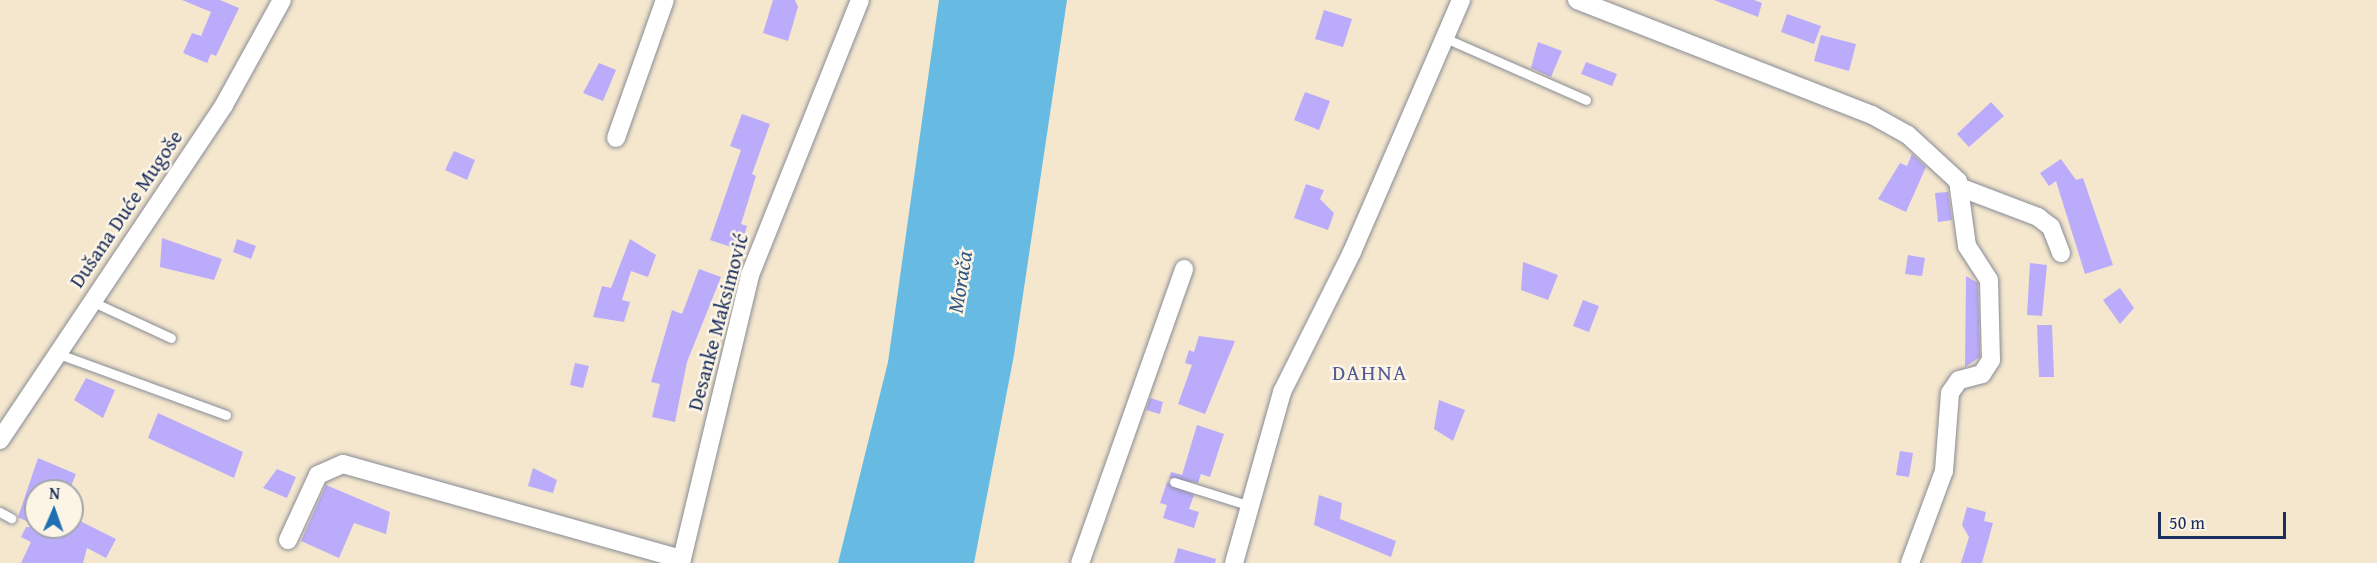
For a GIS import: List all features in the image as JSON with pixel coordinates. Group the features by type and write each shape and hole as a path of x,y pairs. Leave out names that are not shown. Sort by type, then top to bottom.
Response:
{"street":[{"name":"Dušana Duće Mugoše","path":"0,440 56,353 224,105 282,0"},
{"path":"616,138 665,0"},
{"name":"Desanke Maksimović","path":"681,561 750,275 860,0"},
{"path":"1234,563 1282,392 1352,252 1461,0"},
{"path":"1577,0 1872,115 1935,156 1959,186 2038,217 2050,228 2061,253"},
{"path":"1910,563 1944,471 1950,393 1959,380 1982,375 1991,360 1989,280 1967,246 1959,186"},
{"path":"1080,563 1184,269"},
{"path":"288,540 318,475 343,464 681,561"}],"lane":[{"path":"1445,38 1586,100"},
{"path":"91,301 171,338"},
{"path":"56,353 226,415"},
{"path":"1174,482 1250,506"},
{"path":"0,512 11,518"}],"water":[{"name":"Morača","path":"939,0 1067,0 1014,355 974,563 838,563 888,362"}],"building":[{"path":"182,0 220,0 239,8 216,56 211,54 207,63 183,53 192,33 201,36 211,12"},
{"path":"773,0 795,0 798,7 788,41 763,33"},
{"path":"1714,0 1754,0 1762,3 1758,17"},
{"path":"1324,10 1352,19 1343,47 1315,39"},
{"path":"1787,14 1821,26 1814,44 1781,32"},
{"path":"1821,35 1856,44 1849,71 1814,61"},
{"path":"1538,42 1562,51 1551,77 1531,68"},
{"path":"1586,62 1617,74 1612,86 1581,74"},
{"path":"599,63 616,70 603,101 583,93"},
{"path":"1305,92 1330,101 1319,130 1294,120"},
{"path":"1991,102 2004,116 1969,147 1957,134"},
{"path":"742,114 770,124 752,174 756,176 741,224 747,226 740,250 710,240 741,150 730,146"},
{"path":"454,151 475,160 467,180 445,170"},
{"path":"1912,154 1926,167 1906,212 1878,199 1900,163 1907,166"},
{"path":"2061,159 2076,180 2083,178 2113,265 2085,274 2056,181 2049,186 2040,173"},
{"path":"1306,184 1324,190 1320,199 1334,213 1328,230 1294,218"},
{"path":"1948,192 1952,220 1938,222 1935,193"},
{"path":"162,238 222,259 214,280 160,267"},
{"path":"237,239 256,246 251,259 233,252"},
{"path":"630,239 656,255 648,277 631,271 622,300 630,302 624,322 593,317 602,286 611,288"},
{"path":"1908,255 1925,258 1922,276 1905,274"},
{"path":"1523,262 1558,275 1548,300 1521,290"},
{"path":"2030,263 2047,265 2042,316 2027,315"},
{"path":"699,269 721,277 687,362 675,422 652,417 660,384 651,382 672,310 682,314"},
{"path":"1966,276 1978,283 1980,357 1965,367"},
{"path":"2120,288 2134,308 2120,324 2103,300"},
{"path":"1583,300 1599,306 1589,332 1573,326"},
{"path":"2037,325 2052,325 2054,377 2039,377"},
{"path":"1199,336 1235,341 1205,414 1178,404 1192,365 1185,363 1189,350 1194,352"},
{"path":"575,363 589,366 583,388 570,385"},
{"path":"86,378 115,390 103,418 74,400"},
{"path":"1150,398 1163,402 1160,414 1146,410"},
{"path":"1439,400 1465,410 1453,441 1434,429"},
{"path":"158,413 243,452 234,478 148,438"},
{"path":"1197,425 1224,434 1210,477 1201,474 1198,483 1169,478 1171,472 1182,475"},
{"path":"1900,451 1913,453 1909,477 1896,475"},
{"path":"38,458 76,474 74,479 31,479"},
{"path":"533,468 557,480 553,493 528,486"},
{"path":"277,469 296,477 287,498 263,488"},
{"path":"1167,482 1194,495 1189,509 1199,512 1194,528 1163,518 1167,505 1160,503"},
{"path":"326,485 390,512 386,534 354,523 339,558 301,541"},
{"path":"1319,495 1342,503 1340,519 1396,541 1391,557 1314,525"},
{"path":"24,499 24,520 18,517"},
{"path":"1967,507 1986,512 1984,521 1993,523 1982,563 1961,563 1969,537 1962,525"},
{"path":"84,523 116,539 106,558 87,548 83,563 21,563 31,542 25,539 84,539"},
{"path":"1178,548 1216,559 1215,563 1174,563"}],"district":[{"name":"DAHNA","path":"1370,373"}]}
